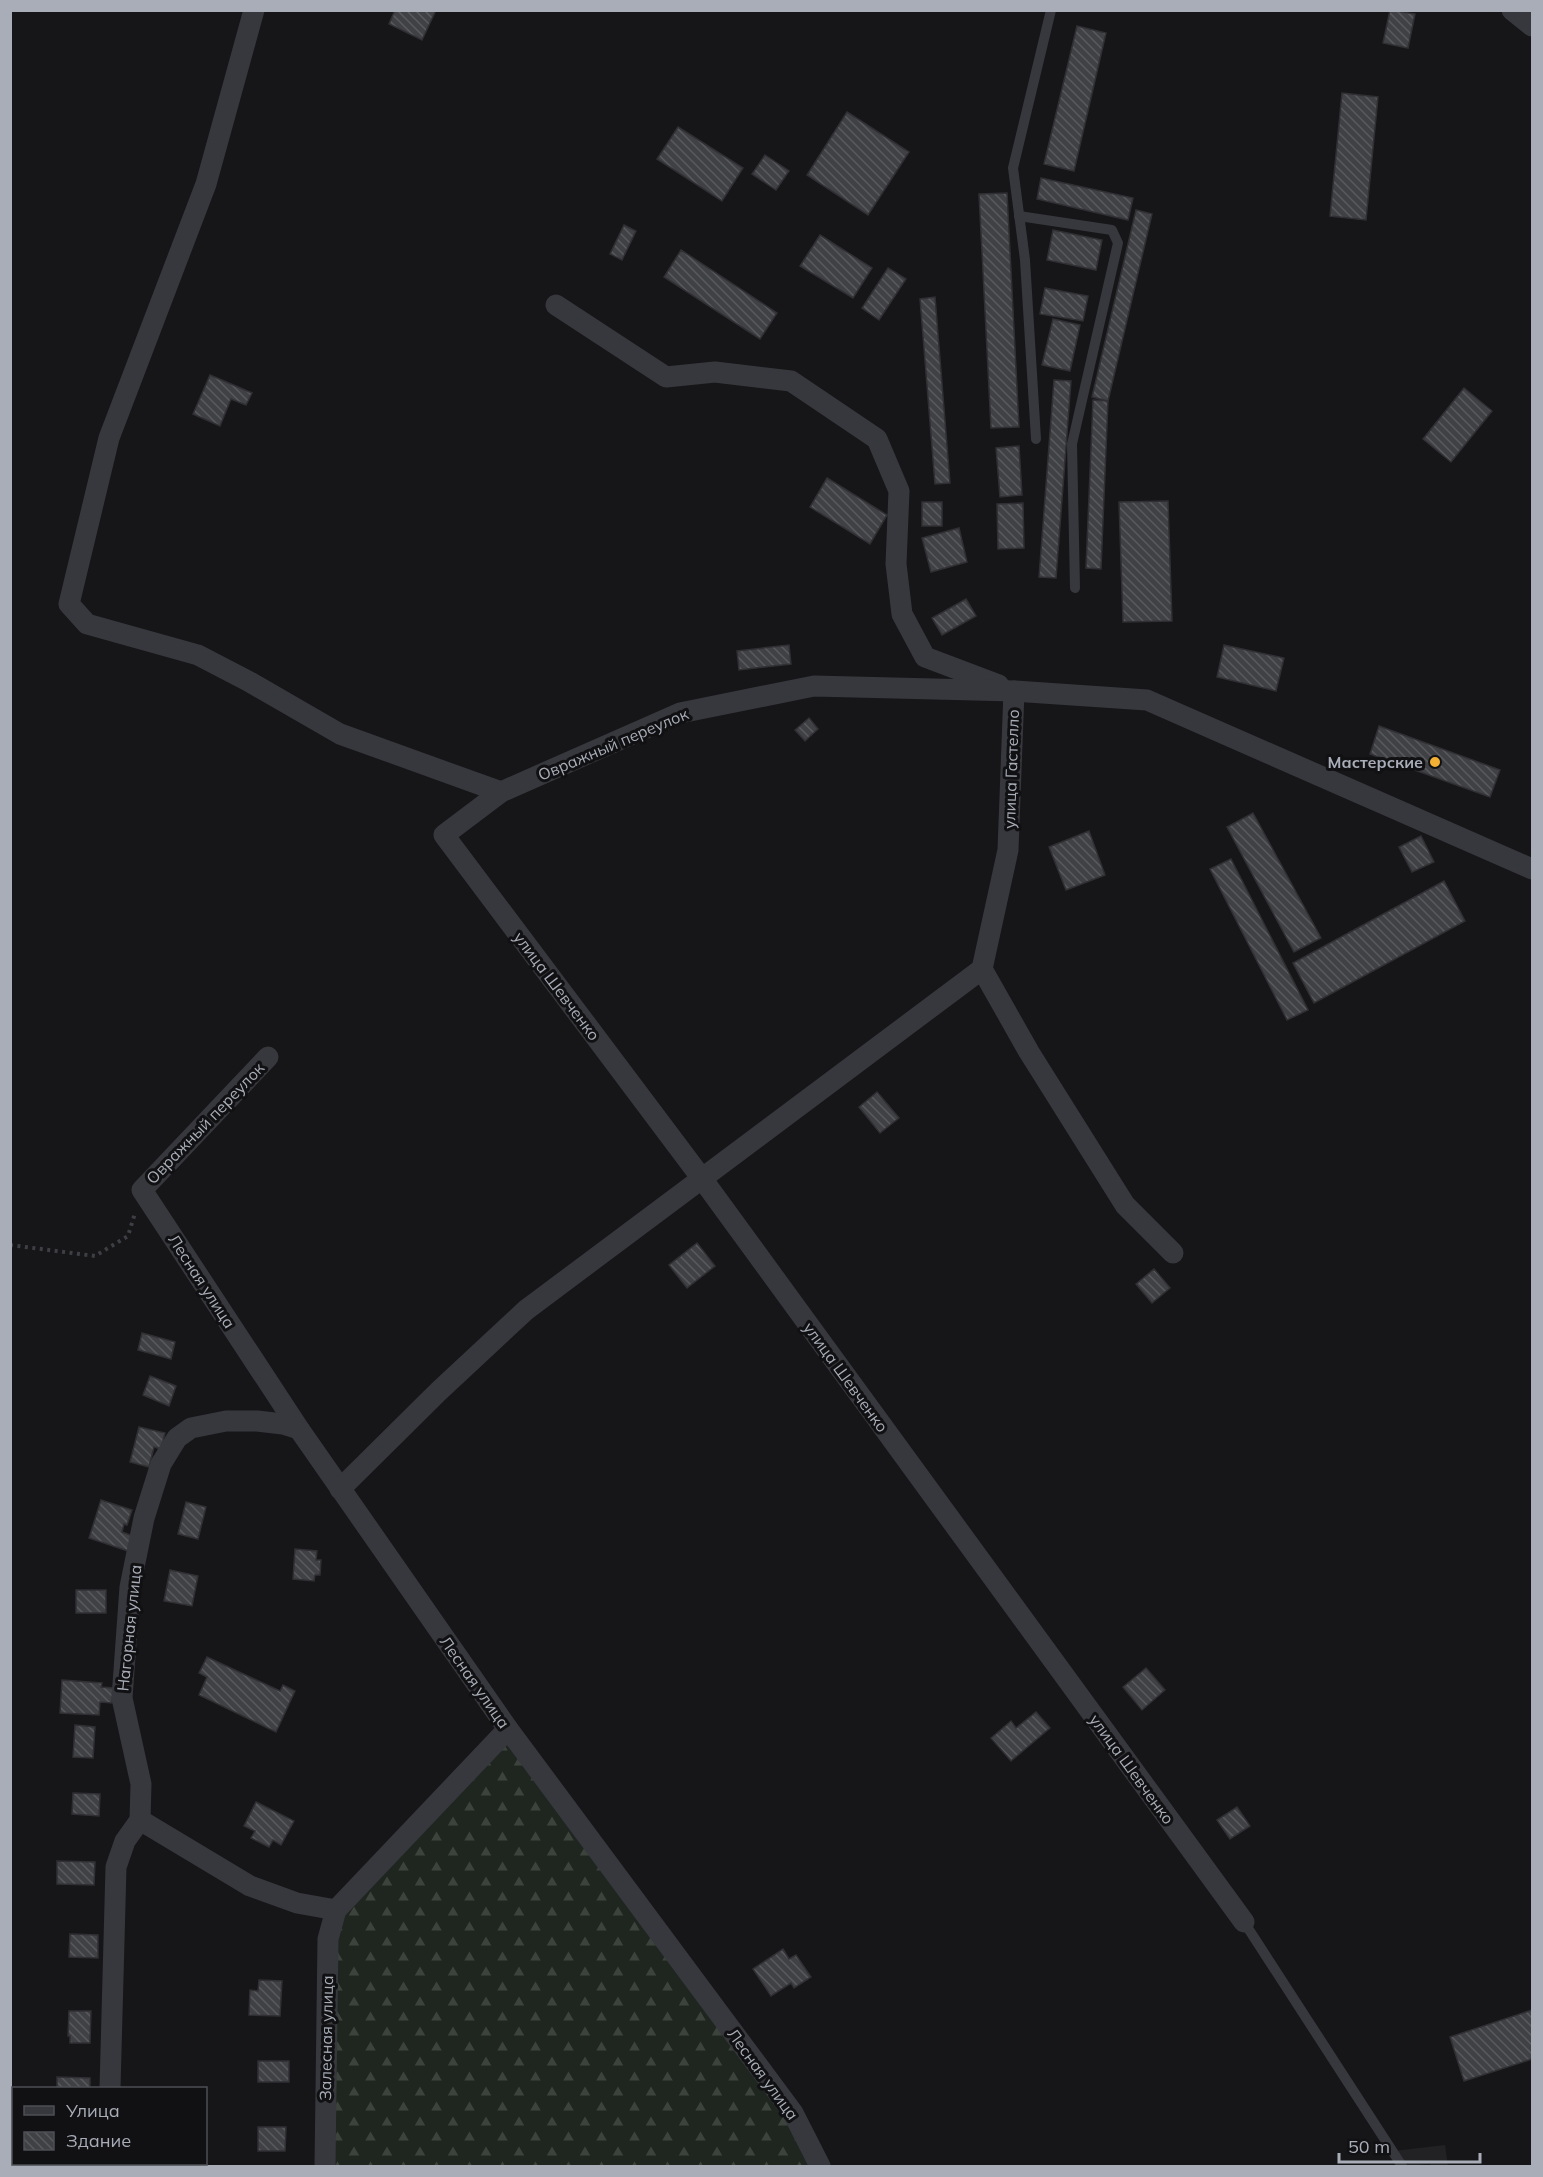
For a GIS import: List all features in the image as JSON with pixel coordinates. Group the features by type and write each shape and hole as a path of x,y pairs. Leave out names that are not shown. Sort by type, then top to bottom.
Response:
{"street":[{"path":"254,10 206,184 109,438 69,604 87,624 198,655 340,734 501,792"},
{"path":"1512,10 1533,26"},
{"name":"улица Гастелло","path":"556,305 666,377 715,372 791,381 877,439 899,491 896,564 902,614 925,657 1014,691 1008,850 982,969"},
{"name":"Овражный переулок","path":"444,835 501,792 680,713 814,686 1014,691"},
{"path":"1014,691 1147,700 1533,869"},
{"name":"улица Шевченко","path":"444,835 703,1180 1244,1922"},
{"path":"340,1489 439,1391 526,1310 703,1180 982,969 1029,1052 1125,1205 1173,1253"},
{"name":"Овражный переулок","path":"142,1190 268,1057"},
{"name":"Лесная улица","path":"142,1190 299,1429 508,1729 793,2113 820,2166"},
{"name":"Нагорная улица","path":"140,1820 141,1784 122,1698 130,1587 144,1518 161,1464 177,1438 191,1428 226,1421 257,1420 299,1429"},
{"name":"Залесная улица","path":"325,2166 328,1938 336,1910 508,1729"},
{"path":"110,2087 116,1867 125,1841 140,1820 250,1886 297,1903 336,1910"}],"lane":[{"path":"1036,439 1025,260 1013,168 1050,10"},
{"path":"1019,216 1112,230 1118,243 1072,444 1075,588"},
{"path":"1244,1922 1402,2166"}],"path":[{"path":"10,1245 95,1256 128,1236 142,1190"}],"shaded area":[{"path":"1445,2145 1448,2166 1431,2166 1430,2164 1406,2166 1394,2151"}],"green space":[{"path":"508,1729 820,2166 325,2166 336,1910"}],"building":[{"path":"395,10 436,10 422,40 389,24"},
{"path":"1390,10 1415,14 1408,48 1383,43"},
{"path":"1077,26 1106,33 1074,171 1044,164"},
{"path":"1342,93 1378,97 1366,220 1330,216"},
{"path":"847,112 909,152 868,215 807,175"},
{"path":"678,127 743,168 722,201 657,159"},
{"path":"765,155 789,171 776,190 752,174"},
{"path":"1041,178 1133,198 1128,220 1037,199"},
{"path":"1007,193 1019,427 991,428 979,194"},
{"path":"1136,210 1152,214 1108,401 1092,397"},
{"path":"624,225 636,231 622,260 610,254"},
{"path":"1053,230 1102,240 1096,270 1047,260"},
{"path":"820,235 872,268 853,298 800,266"},
{"path":"681,250 777,313 760,339 664,277"},
{"path":"888,268 906,279 879,320 862,308"},
{"path":"1045,288 1088,296 1083,321 1040,314"},
{"path":"935,297 950,483 935,484 920,299"},
{"path":"1053,319 1080,325 1070,371 1042,365"},
{"path":"210,375 252,393 246,405 231,399 220,426 193,414"},
{"path":"1054,380 1071,381 1056,578 1039,577"},
{"path":"1464,388 1492,411 1451,462 1423,439"},
{"path":"1093,400 1108,401 1101,569 1086,568"},
{"path":"1019,446 1022,495 1000,497 996,448"},
{"path":"827,478 887,515 870,544 810,507"},
{"path":"1168,501 1172,621 1123,622 1119,502"},
{"path":"922,502 942,502 942,526 922,526"},
{"path":"1023,503 1024,548 998,549 997,504"},
{"path":"959,528 967,562 931,572 922,538"},
{"path":"966,599 976,616 942,635 932,618"},
{"path":"789,645 791,664 739,670 737,651"},
{"path":"1224,645 1284,658 1276,691 1217,677"},
{"path":"809,718 818,729 805,741 795,730"},
{"name":"Мастерские","path":"1379,726 1500,770 1490,797 1370,754"},
{"path":"1253,813 1321,938 1294,952 1227,827"},
{"path":"1089,831 1105,875 1066,890 1049,847"},
{"path":"1421,836 1434,862 1412,872 1399,847"},
{"path":"1231,859 1308,1010 1287,1020 1210,869"},
{"path":"1444,881 1465,921 1314,1003 1293,963"},
{"path":"877,1092 899,1118 880,1133 859,1107"},
{"path":"697,1243 715,1266 687,1288 669,1265"},
{"path":"1154,1269 1170,1288 1152,1303 1136,1284"},
{"path":"142,1333 175,1342 171,1359 138,1350"},
{"path":"150,1376 176,1386 169,1406 143,1395"},
{"path":"139,1427 165,1433 161,1449 154,1447 149,1467 130,1462"},
{"path":"101,1500 132,1510 122,1532 133,1536 128,1551 89,1538"},
{"path":"186,1502 206,1507 198,1539 178,1534"},
{"path":"295,1549 317,1551 316,1560 321,1560 320,1575 315,1575 314,1581 293,1579"},
{"path":"170,1570 198,1576 192,1606 164,1601"},
{"path":"76,1590 106,1590 106,1613 76,1613"},
{"path":"207,1657 280,1691 283,1685 295,1691 276,1732 199,1695 207,1677 199,1673"},
{"path":"1146,1668 1165,1690 1142,1710 1123,1687"},
{"path":"62,1680 102,1683 101,1687 113,1688 112,1703 100,1702 99,1715 60,1713"},
{"path":"1036,1712 1050,1728 1011,1761 991,1738 1011,1721 1016,1728"},
{"path":"75,1725 95,1727 93,1758 73,1757"},
{"path":"73,1793 100,1794 99,1816 72,1814"},
{"path":"256,1802 294,1821 281,1845 273,1840 269,1847 251,1838 255,1831 244,1826"},
{"path":"1237,1807 1250,1826 1230,1839 1217,1820"},
{"path":"57,1861 95,1862 94,1885 57,1884"},
{"path":"70,1934 98,1935 98,1958 69,1957"},
{"path":"783,1949 789,1959 796,1955 811,1977 794,1988 791,1983 771,1996 753,1969"},
{"path":"259,1980 282,1981 280,2016 249,2015 250,1990 258,1991"},
{"path":"1532,2010 1532,2059 1464,2081 1450,2037"},
{"path":"69,2011 91,2011 90,2043 70,2043"},
{"path":"258,2061 289,2061 289,2082 258,2082"},
{"path":"57,2077 90,2078 90,2087 57,2087"},
{"path":"258,2127 286,2127 285,2151 258,2151"}],"place":[{"name":"Мастерские","path":"1435,762"}]}
